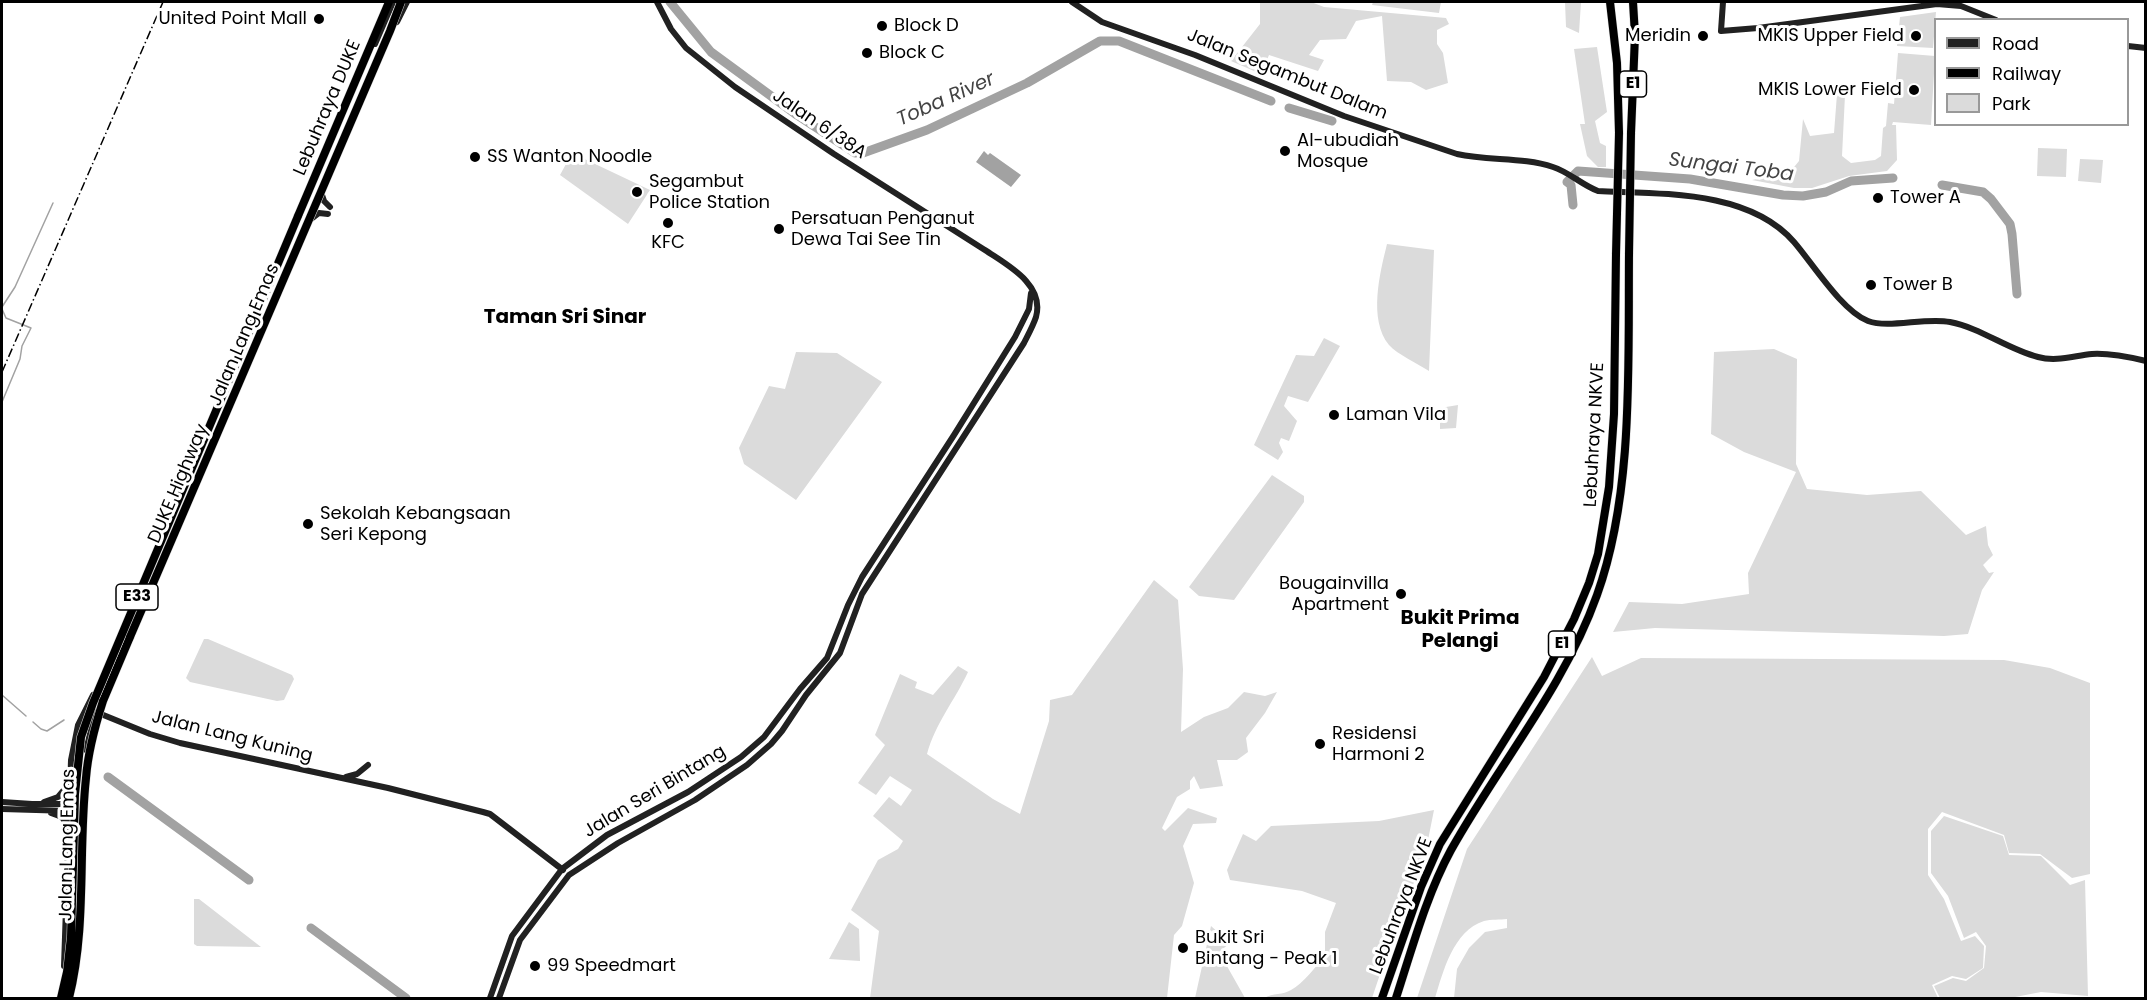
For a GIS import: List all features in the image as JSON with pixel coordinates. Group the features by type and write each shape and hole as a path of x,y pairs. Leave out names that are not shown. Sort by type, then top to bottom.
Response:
{"highway":[{"name":"DUKE Highway","path":"59,999 67,972 71,938 75,794 81,737 219,402 385,12 392,2"},
{"name":"DUKE Highway","path":"70,999 78,947 86,777 92,739 103,701 386,42 392,2"},
{"name":"Lebuhraya NKVE","path":"1382,999 1421,887 1440,844 1544,676 1574,619 1589,583 1602,534 1610,487 1614,414 1619,133 1617,63 1610,2"},
{"name":"Lebuhraya NKVE","path":"1396,999 1432,895 1451,850 1570,658 1598,593 1622,490 1628,379 1631,133 1635,34 1633,2"}],"street":[{"name":"Jalan Lang Emas","path":"59,999 66,945 69,783 78,725 133,602 231,367 299,222 392,2"},
{"name":"Jalan Lang Emas","path":"70,999 81,942 80,808 88,742 96,712 114,666 256,352 321,192 406,2"},
{"name":"Jalan 6/38A","path":"657,2 672,30 686,48 735,87 834,154 1014,269 1027,281 1031,289"},
{"name":"Jalan Segambut Dalam","path":"1072,2 1102,22 1195,55 1370,126 1457,154 1474,158 1538,163 1564,171 1575,180 1598,191 1672,194 1728,203 1771,221 1793,241 1846,305 1868,321 1884,323 1929,320 1949,322 1989,335 2030,354 2054,360 2096,354 2145,361"},
{"path":"1723,2 1720,31 1937,4 1961,6 1991,18"},
{"path":"2129,46 2145,48"},
{"path":"309,220 315,215 329,211 321,192"},
{"path":"1024,320 1032,299 1031,289"},
{"path":"1031,289 1037,308 1032,326"},
{"path":"1024,320 1029,318 1032,320 1032,326"},
{"name":"Jalan Seri Bintang","path":"490,999 512,936 562,869 607,835 688,792 741,757 775,725 827,658 848,605 871,564 1024,320"},
{"name":"Jalan Seri Bintang","path":"499,999 520,940 569,875 618,843 695,800 747,765 771,744 840,653 862,594 1012,361 1032,326"},
{"path":"74,747 86,716 89,712 96,712"},
{"name":"Jalan Lang Kuning","path":"96,712 142,731 180,743 395,791"},
{"path":"340,777 353,776 368,765"},
{"name":"Jalan Lang Kuning","path":"328,776 490,814 569,875"},
{"path":"32,804 58,797 69,783"},
{"path":"2,802 80,808"},
{"path":"2,809 47,812 68,808"},
{"path":"47,812 62,817 68,827"}],"green space":[{"path":"1260,2 1311,2 1324,7 1446,18 1449,24 1437,30 1437,44 1443,53 1448,83 1426,90 1411,82 1387,81 1382,16 1356,21 1346,39 1320,40 1309,55 1324,60 1318,71 1269,55 1261,74 1231,61 1260,24"},
{"path":"1373,2 1441,2 1439,13 1372,5"},
{"path":"1565,2 1581,2 1579,33 1566,27"},
{"name":"MKIS Upper Field","path":"1936,12 1933,48 1897,46 1900,17"},
{"path":"1597,47 1607,112 1595,121 1600,143 1606,146 1606,167 1598,167 1587,156 1580,124 1585,124 1574,49"},
{"path":"1898,53 1934,56 1931,125 1893,122 1892,125 1896,125 1897,160 1887,171 1849,176 1812,188 1794,188 1752,180 1790,172 1799,161 1803,119 1810,136 1834,133 1837,94 1845,95 1842,156 1851,163 1875,160 1881,156 1888,103 1894,104"},
{"path":"2038,148 2067,149 2066,177 2037,176"},
{"path":"572,153 650,190 628,224 560,175"},
{"path":"2080,159 2103,160 2101,183 2078,181"},
{"path":"1387,244 1434,250 1429,371 1389,345 1379,322 1378,296 1381,268"},
{"path":"1324,338 1340,346 1308,402 1288,396 1284,406 1297,421 1289,441 1281,438 1279,443 1283,452 1278,460 1254,445 1296,355 1314,356"},
{"path":"1774,349 1797,359 1796,464 1807,489 1867,495 1921,491 1966,535 1986,526 1988,545 1993,555 1983,565 1989,573 1994,572 1982,590 1968,634 1944,636 1655,628 1613,632 1629,602 1682,604 1749,594 1748,573 1796,472 1744,452 1711,434 1714,352"},
{"path":"796,352 837,353 882,382 796,500 744,464 739,448 769,386 785,389"},
{"path":"1458,405 1456,428 1440,429 1440,408"},
{"path":"1272,475 1304,496 1304,502 1234,600 1199,596 1189,587"},
{"path":"1154,580 1178,600 1183,669 1181,732 1204,717 1228,708 1244,692 1265,696 1277,692 1246,738 1248,752 1237,760 1217,760 1223,786 1200,789 1194,776 1190,781 1190,789 1177,797 1162,828 1165,831 1188,808 1217,818 1216,823 1193,824 1183,846 1194,883 1182,926 1174,935 1167,998 870,998 879,931 851,910 878,860 898,849 903,841 873,816 889,797 901,806 912,790 890,776 876,795 858,783 885,745 875,735 900,674 917,682 915,688 933,695 958,666 968,672 935,732 927,754 993,799 1020,814 1049,721 1050,700 1072,695"},
{"path":"204,639 292,675 294,679 284,700 277,701 190,682 186,678"},
{"path":"1592,657 1602,676 1641,658 2004,660 2050,668 2090,683 2090,874 2072,878 2040,854 2009,853 2004,835 1942,812 1928,829 1928,875 1944,899 1961,941 1975,936 1984,946 1983,968 1966,979 1952,976 1932,985 1938,998 1454,998 1457,969 1469,948 1485,932 1507,928 1507,919 1484,921 1473,926 1464,934 1451,954 1435,998 1417,998 1467,849"},
{"path":"1434,810 1425,855 1396,927 1372,998 1264,998 1288,992 1296,987 1325,956 1325,932 1336,903 1302,891 1230,880 1227,870 1243,834 1256,841 1271,826 1379,821"},
{"path":"1944,816 2003,836 2009,855 2041,856 2070,885 2085,880 2088,996 2041,992 2010,998 1940,998 1934,986 1953,978 1966,981 1984,968 1986,946 1976,932 1964,938 1948,896 1931,873 1931,831"},
{"path":"194,899 199,899 261,947 197,946 194,944"},
{"path":"849,922 859,929 860,961 829,959"},
{"path":"1211,926 1230,943 1219,952 1245,998 1195,998"}],"shaded area":[{"path":"984,151 1021,175 1011,187 976,162"}],"waterway":[{"name":"Toba River","path":"670,2 711,52 797,115 855,153 863,153 927,130 1027,83 1100,41 1119,41 1271,101"},
{"name":"Sungai Toba","path":"1289,108 1332,121"},
{"name":"Sungai Toba","path":"1573,205 1571,185 1567,182 1578,171 1690,179 1783,195 1803,196 1826,192 1851,181 1893,178"},
{"name":"Sungai Toba","path":"1942,185 1983,192 2010,224 2017,294"},
{"path":"2,307 15,287 53,203"},
{"path":"2,309 6,318 31,328 22,346 20,359 2,402"},
{"path":"2,695 26,716"},
{"path":"33,722 47,731 64,720"},
{"path":"108,777 249,880"},
{"path":"311,928 406,998"}],"railway":[{"path":"2,372 163,2"}],"place":[{"name":"United Point Mall","path":"319,19"},
{"name":"Block D","path":"882,26"},
{"name":"Meridin","path":"1703,36"},
{"name":"MKIS Upper Field","path":"1916,36"},
{"name":"Block C","path":"867,53"},
{"name":"MKIS Lower Field","path":"1914,90"},
{"name":"Al-ubudiah Mosque","path":"1285,151"},
{"name":"SS Wanton Noodle","path":"475,157"},
{"name":"Segambut Police Station","path":"637,192"},
{"name":"Tower A","path":"1878,198"},
{"name":"KFC","path":"668,223"},
{"name":"Persatuan Penganut Dewa Tai See Tin","path":"779,229"},
{"name":"Tower B","path":"1871,285"},
{"name":"Laman Vila","path":"1334,415"},
{"name":"Sekolah Kebangsaan Seri Kepong","path":"308,524"},
{"name":"Bougainvilla Apartment","path":"1401,594"},
{"name":"Residensi Harmoni 2","path":"1320,744"},
{"name":"Bukit Sri Bintang - Peak 1","path":"1183,948"},
{"name":"99 Speedmart","path":"535,966"}],"district":[{"name":"Taman Sri Sinar","path":"565,318"},
{"name":"Bukit Prima Pelangi","path":"1460,630"}]}
